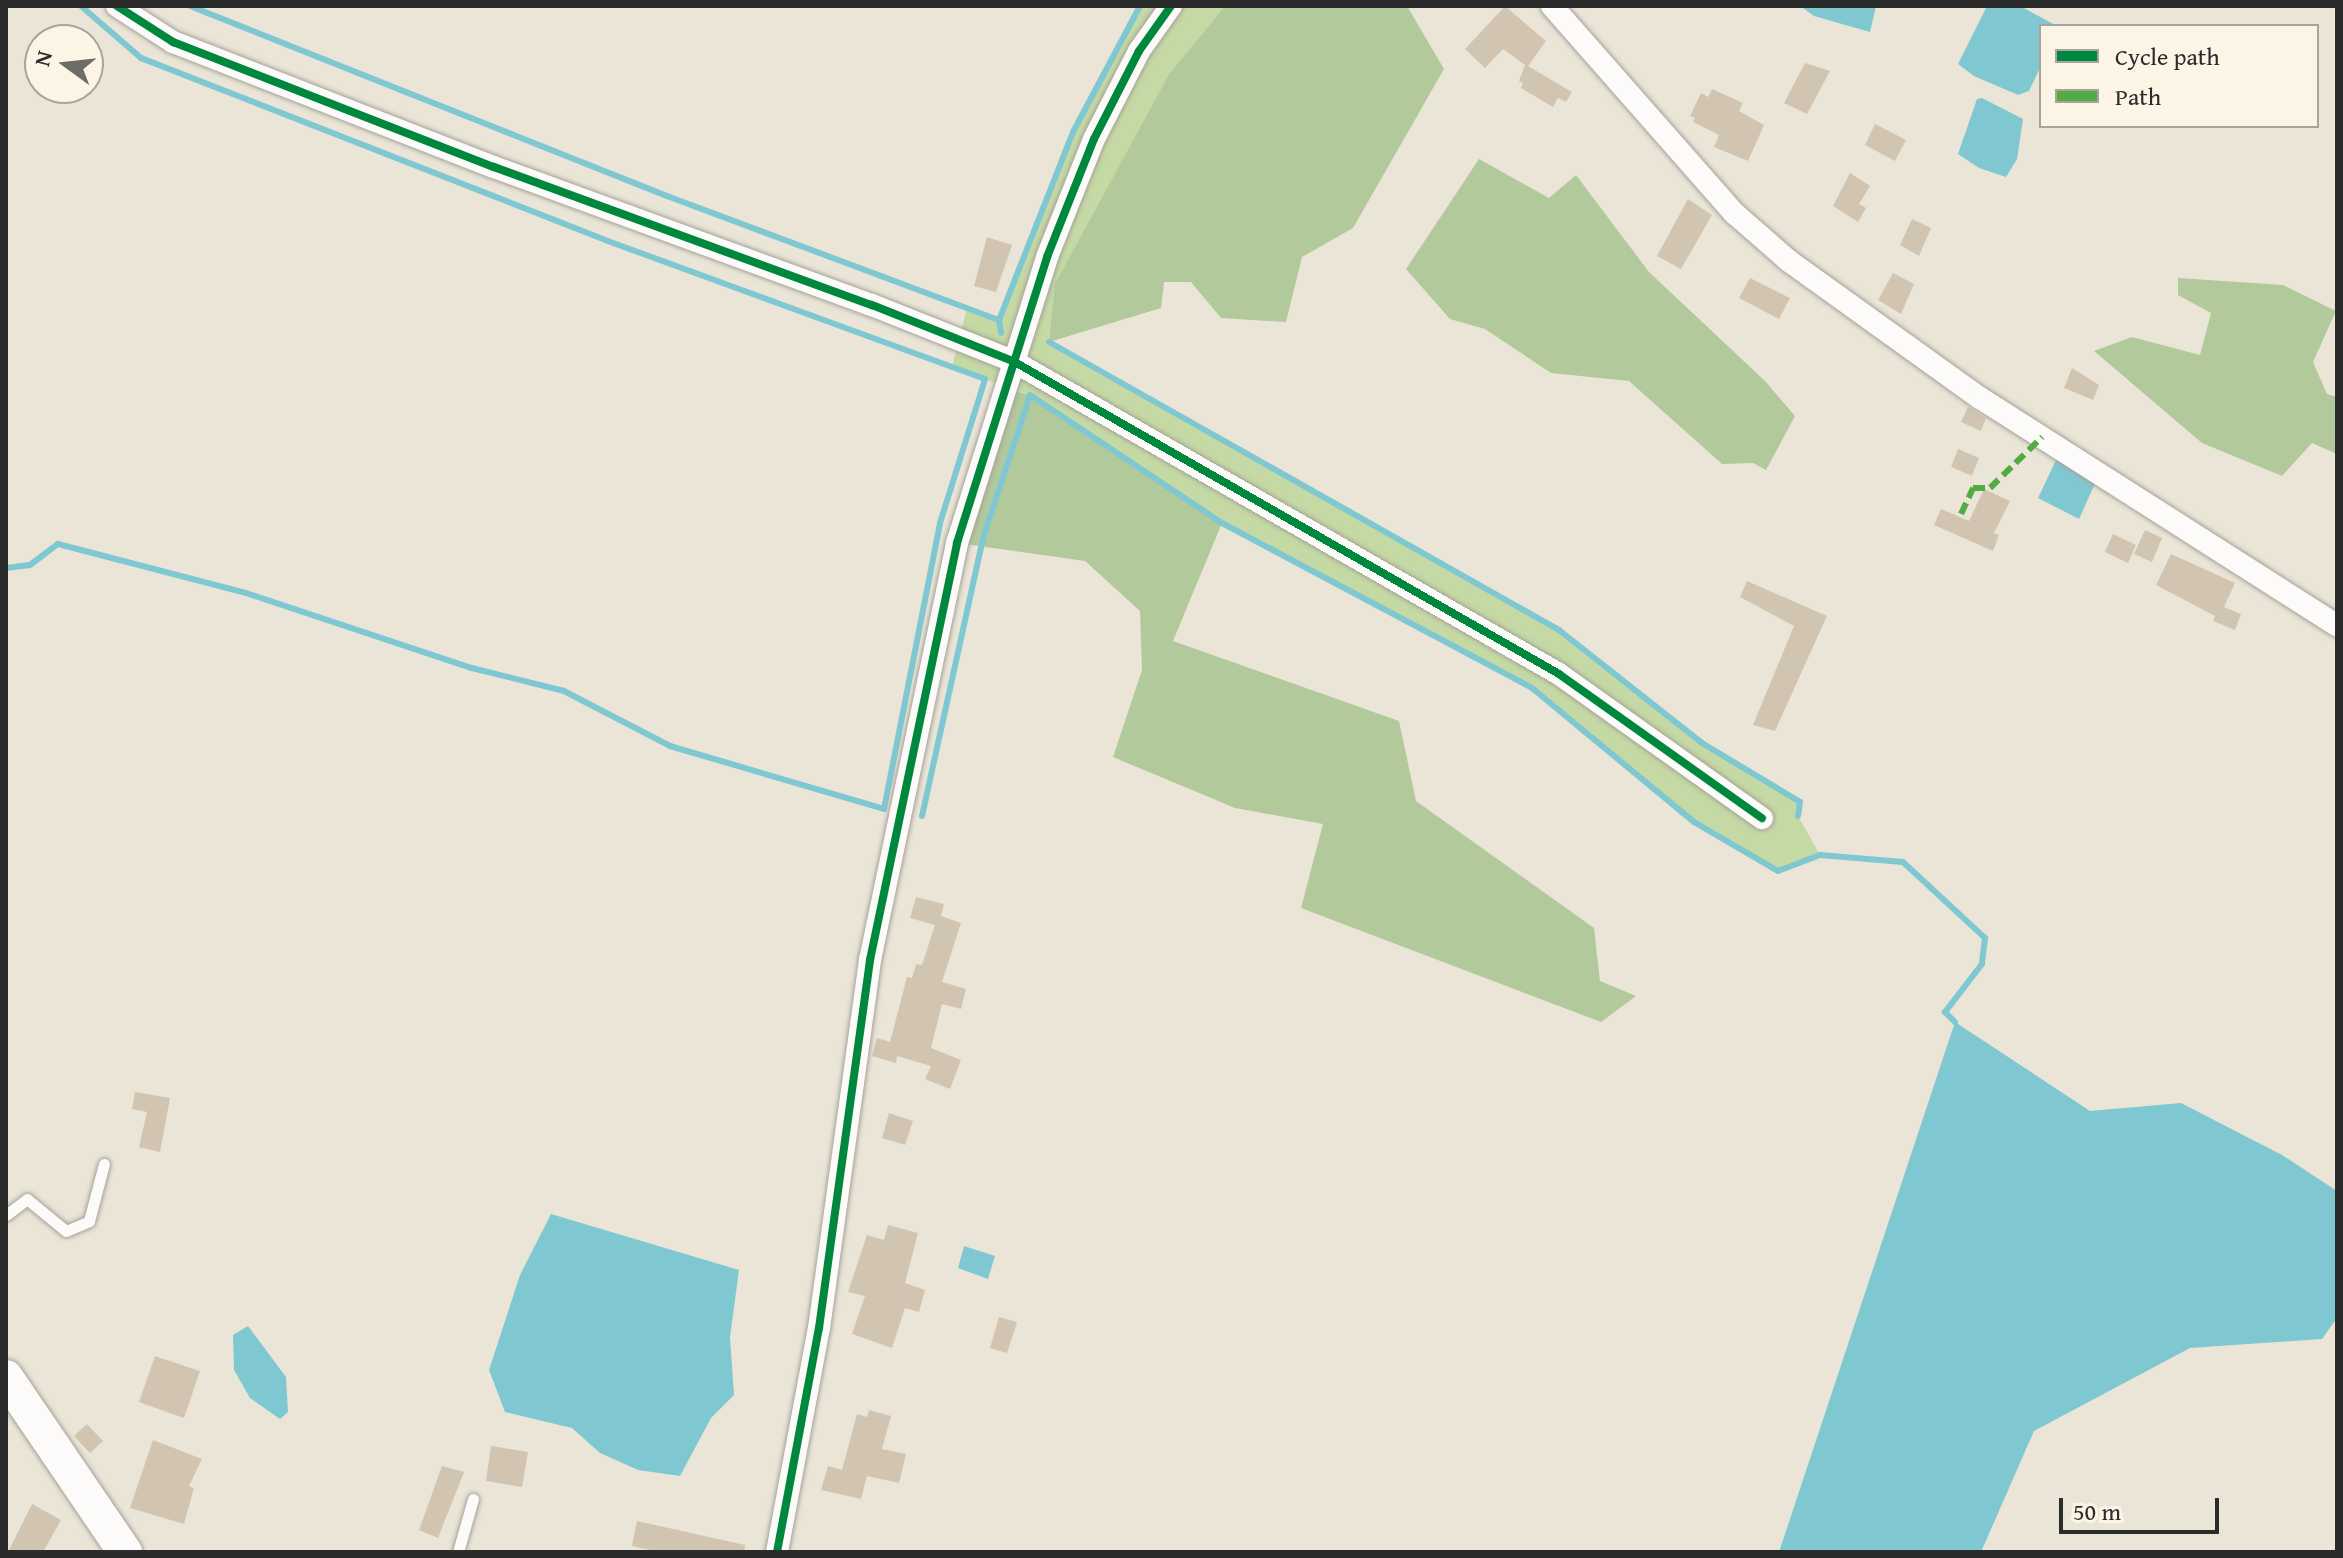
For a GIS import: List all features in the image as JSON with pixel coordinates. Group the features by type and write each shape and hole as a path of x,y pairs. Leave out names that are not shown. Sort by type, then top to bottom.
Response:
{"main road":[{"path":"6,1377 125,1552"}],"street":[{"path":"117,6 187,48 494,167 872,305 1013,361 1559,674 1762,818"},
{"path":"777,1552 819,1328 870,960 957,543 1047,257 1094,139 1139,51 1171,6"},
{"path":"1552,6 1734,213 1789,261 1980,398 2337,625"}],"lane":[{"path":"6,1215 27,1199 66,1231 89,1221 104,1164"},
{"path":"458,1552 473,1499"}],"green space":[{"path":"1140,6 1225,6 1169,74 1056,284 1049,342 1559,630 1702,743 1800,802 1798,816 1820,855 1778,871 1694,822 1532,688 1222,523 1030,395 952,367 967,308 999,319 1073,132"},
{"path":"1225,6 1407,6 1444,69 1353,228 1302,257 1286,322 1221,318 1191,282 1164,282 1161,308 1049,342 1055,284 1169,74"},
{"path":"1479,159 1549,198 1576,175 1649,272 1765,381 1795,416 1766,470 1753,463 1722,464 1629,381 1551,373 1485,329 1450,319 1406,269"},
{"path":"2178,278 2283,285 2336,311 2313,362 2327,394 2337,397 2337,454 2312,443 2282,476 2202,443 2094,351 2132,337 2200,355 2211,313 2178,295"},
{"path":"1004,388 1030,395 1222,523 1173,641 1399,721 1416,801 1594,928 1600,981 1636,996 1601,1022 1301,908 1323,824 1235,808 1113,757 1142,670 1140,611 1085,561 957,543"}],"water":[{"path":"1800,6 1876,6 1870,32 1814,16"},
{"path":"1987,6 2020,6 2053,24 2039,24 2039,70 2029,91 2018,95 1974,76 1958,64"},
{"path":"1982,98 2023,119 2017,159 2006,177 1979,168 1958,154 1977,99"},
{"path":"2057,458 2097,479 2079,519 2038,498"},
{"path":"1955,1022 2090,1111 2181,1103 2282,1155 2337,1191 2337,1318 2322,1339 2190,1348 2034,1431 1981,1552 1779,1552"},
{"path":"551,1214 739,1270 730,1337 734,1395 711,1418 680,1476 638,1470 600,1453 572,1428 505,1412 489,1370 520,1275"},
{"path":"964,1246 995,1256 988,1279 958,1268"},
{"path":"248,1326 286,1377 288,1412 280,1419 250,1398 234,1370 233,1335"}],"building":[{"path":"1505,6 1546,41 1528,66 1572,92 1566,102 1558,98 1553,107 1521,88 1523,83 1519,81 1525,65 1503,49 1485,68 1465,49"},
{"path":"1805,63 1830,71 1807,114 1784,103"},
{"path":"1712,89 1743,103 1739,111 1764,125 1748,161 1714,147 1719,135 1693,122 1695,118 1690,116 1701,93 1708,97"},
{"path":"1875,124 1906,140 1895,161 1865,145"},
{"path":"1850,173 1870,186 1859,204 1866,208 1858,222 1833,206"},
{"path":"1688,199 1712,215 1681,269 1657,256"},
{"path":"1912,219 1931,228 1919,256 1900,245"},
{"path":"987,237 1012,245 996,292 974,286"},
{"path":"1893,273 1914,284 1901,314 1878,300"},
{"path":"1750,278 1790,298 1779,319 1739,298"},
{"path":"2072,368 2099,385 2093,400 2064,388"},
{"path":"1968,407 1986,418 1981,431 1961,422"},
{"path":"1958,449 1979,458 1972,476 1951,467"},
{"path":"1984,489 2010,501 1994,533 1999,535 1993,551 1934,525 1941,509 1969,521"},
{"path":"2145,530 2162,538 2152,562 2134,554"},
{"path":"2113,534 2136,545 2128,563 2105,552"},
{"path":"2171,554 2235,583 2224,607 2241,614 2235,630 2213,621 2215,616 2156,585"},
{"path":"1747,581 1827,616 1775,731 1753,725 1794,626 1740,597"},
{"path":"916,897 944,904 941,916 961,923 942,982 966,989 961,1009 942,1004 931,1048 961,1060 950,1089 925,1079 931,1066 897,1056 896,1063 872,1056 877,1038 890,1042 907,977 912,978 916,964 922,965 935,925 910,918"},
{"path":"135,1092 170,1098 160,1152 139,1147 147,1112 132,1109"},
{"path":"889,1113 913,1121 905,1145 882,1138"},
{"path":"888,1225 918,1233 905,1283 925,1290 919,1312 905,1308 892,1348 852,1334 865,1296 848,1292 867,1235 884,1240"},
{"path":"999,1317 1017,1322 1007,1353 990,1348"},
{"path":"155,1356 200,1371 184,1418 139,1402"},
{"path":"869,1410 891,1416 882,1449 906,1454 899,1483 867,1476 861,1499 821,1490 828,1466 842,1470 857,1414 867,1417"},
{"path":"87,1424 103,1441 90,1453 74,1436"},
{"path":"153,1440 202,1459 189,1486 194,1488 184,1524 130,1508"},
{"path":"491,1446 528,1452 522,1487 486,1481"},
{"path":"442,1466 464,1472 438,1538 419,1530"},
{"path":"32,1504 61,1520 43,1552 8,1552"},
{"path":"637,1521 745,1545 744,1552 659,1552 632,1546"}],"waterway":[{"path":"6,568 30,565 58,544 246,593 472,668 564,691 670,746 884,809 940,523 985,379 608,241 141,58 81,6"},
{"path":"190,6 667,196 999,320 1073,132 1140,6"},
{"path":"999,320 1001,333"},
{"path":"1049,342 1559,630 1702,743 1800,802 1798,816"},
{"path":"922,816 984,535 1030,395 1222,523 1532,688 1694,822 1778,871 1820,855 1903,862 1985,938 1982,964 1945,1012 1955,1022"}],"marked path":[{"path":"1961,514 1973,488 1990,488 2042,437"}],"cycle path":[{"path":"117,6 173,42 494,167 872,305 1013,361 1559,674 1762,818"},
{"path":"777,1552 819,1328 870,960 957,543 1047,257 1094,139 1139,51 1171,6"}]}
